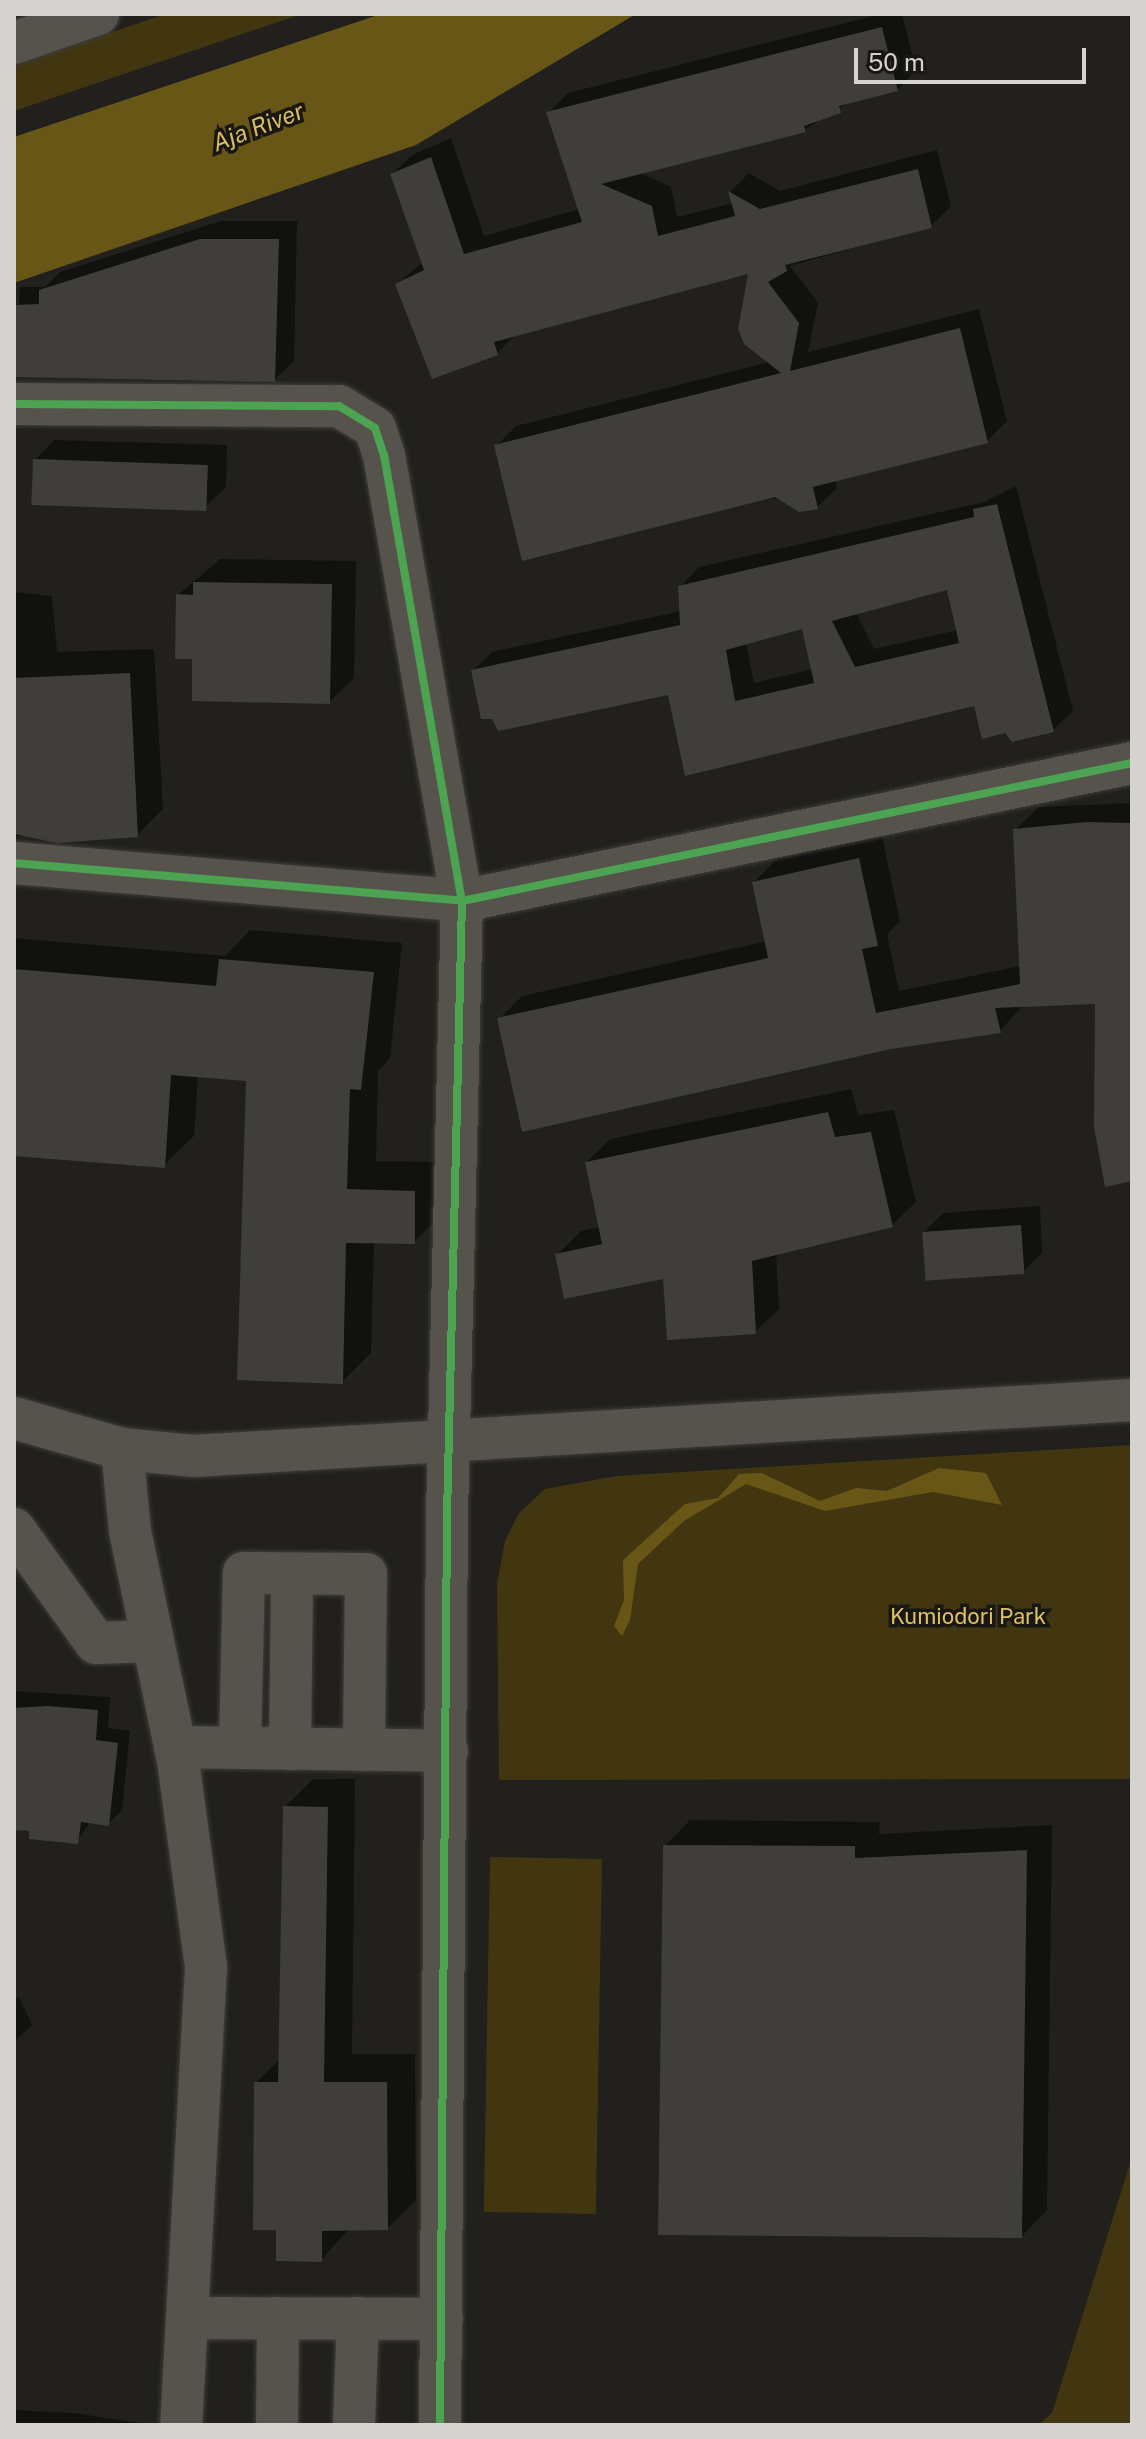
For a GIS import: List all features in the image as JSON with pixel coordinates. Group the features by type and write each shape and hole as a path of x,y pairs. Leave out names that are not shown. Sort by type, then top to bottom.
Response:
{"street":[{"path":"14,43 98,14"},
{"path":"14,404 339,406 375,428 462,901 450,1442 440,2425"},
{"path":"14,863 462,901 1132,763"},
{"path":"14,1418 122,1449 193,1456 1132,1400"},
{"path":"122,1449 152,1641 175,1747 206,1967 181,2425"},
{"path":"14,1529 96,1643 152,1641"},
{"path":"240,1747 244,1573 366,1574 364,1750"},
{"path":"290,1749 292,1574"},
{"path":"175,1747 447,1751"},
{"path":"189,2318 442,2319"},
{"path":"277,2425 278,2318"},
{"path":"354,2425 358,2318"}],"green space":[{"path":"165,14 302,14 14,111 14,66"},
{"name":"Kumiodori Park","path":"1132,1445 1132,1779 499,1780 497,1584 505,1541 519,1513 545,1489 616,1476"},
{"path":"490,1857 602,1859 596,2214 484,2212"},
{"path":"1132,2157 1132,2425 1038,2425 1052,2413"}],"water":[{"name":"Aja River","path":"381,14 636,14 416,145 14,283 14,137"},
{"path":"939,1468 986,1473 1002,1505 933,1492 825,1511 746,1484 684,1521 638,1564 630,1620 622,1636 614,1626 624,1600 623,1560 685,1504 718,1498 739,1474 762,1473 820,1501 856,1488 887,1491"}],"building":[{"path":"882,27 898,91 839,106 841,113 804,126 806,132 601,184 652,206 658,236 735,216 728,191 760,209 918,169 932,228 785,265 787,271 768,282 799,323 790,371 960,328 988,443 813,487 818,509 799,512 775,497 522,561 494,445 781,373 744,344 738,329 748,274 494,342 498,355 432,379 395,284 424,270 390,174 431,157 464,254 582,222 546,112"},
{"path":"200,239 279,239 275,382 14,377 14,305 39,304 39,290"},
{"path":"33,459 208,465 206,511 31,505"},
{"path":"997,504 1054,732 1012,742 1005,733 982,739 974,706 685,776 668,695 498,731 492,719 481,719 471,670 680,625 678,586 974,517 973,509","holes":["947,590 959,643 855,667 832,621","802,629 814,683 735,701 726,650"]},
{"path":"193,582 332,584 330,704 192,701 192,659 175,659 176,594 193,595"},
{"path":"130,673 138,837 57,843 14,834 14,678"},
{"path":"1087,822 1132,823 1132,1181 1105,1187 1094,1127 1095,1004 995,1008 1001,1033 891,1049 522,1132 497,1018 768,958 752,882 859,858 878,946 862,949 876,1013 1020,984 1013,829"},
{"path":"219,959 374,972 361,1090 350,1089 347,1189 415,1191 415,1244 346,1243 343,1384 237,1380 246,1081 171,1075 165,1168 14,1156 14,969 216,986"},
{"path":"828,1112 835,1137 871,1132 893,1227 752,1261 756,1334 667,1340 663,1279 564,1299 555,1254 602,1244 585,1162"},
{"path":"1021,1225 1024,1274 926,1281 922,1232"},
{"path":"47,1706 98,1710 96,1740 118,1743 109,1826 81,1822 78,1844 29,1839 29,1831 14,1830 14,1708"},
{"path":"283,1806 328,1807 324,2082 387,2082 388,2230 322,2231 322,2262 276,2261 276,2230 253,2230 254,2082 278,2082"},
{"path":"663,1845 855,1846 855,1858 1027,1850 1022,2238 658,2235"}],"cycle path":[{"path":"14,404 339,406 375,428 384,455 462,901 447,1516 440,2425"},
{"path":"14,863 462,901 1132,763"}]}
